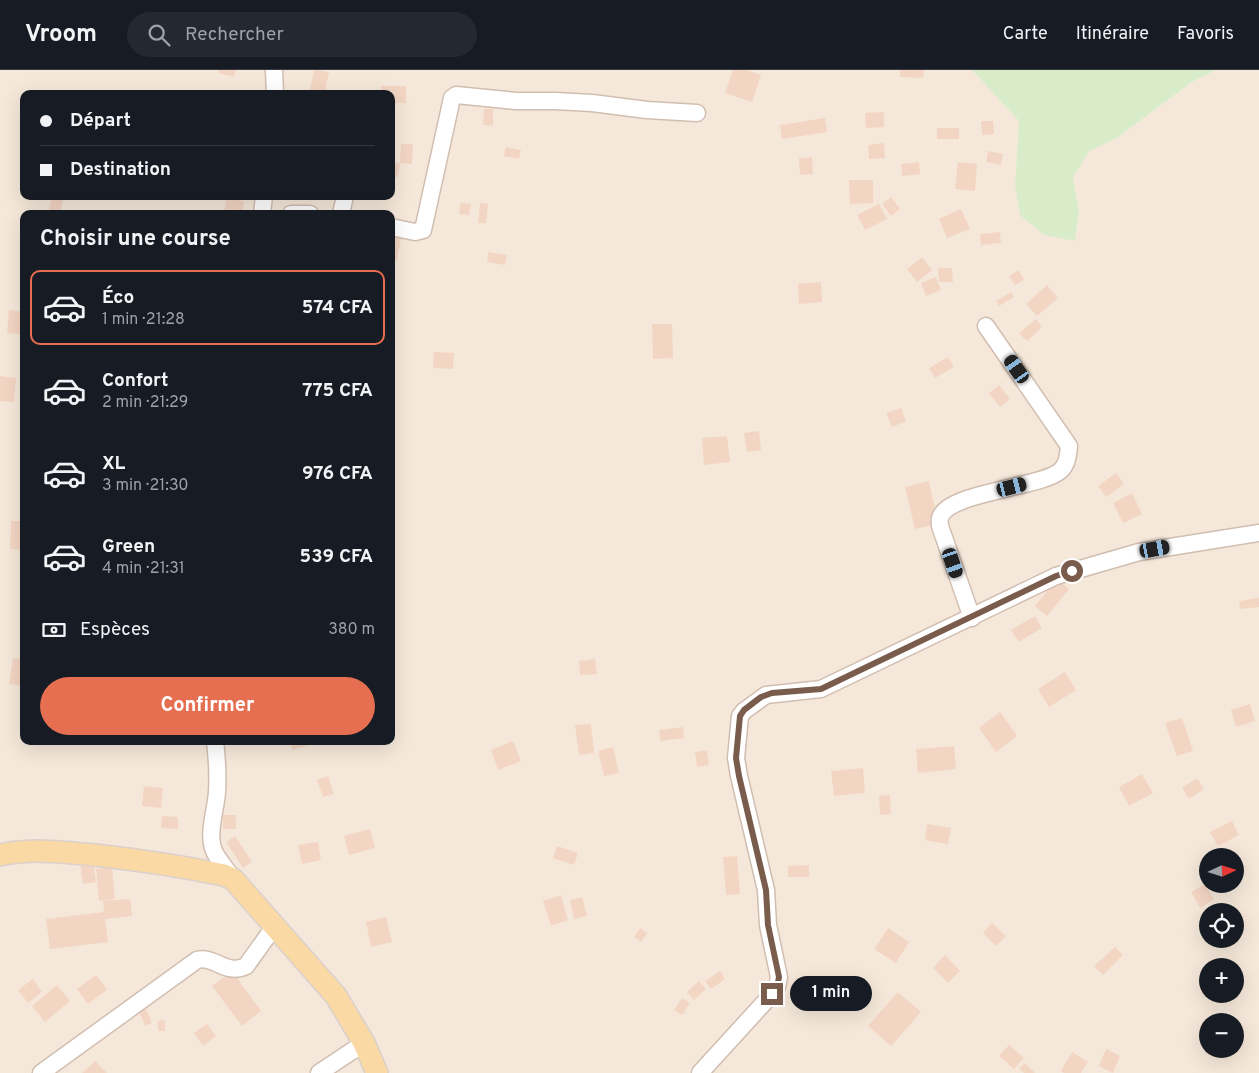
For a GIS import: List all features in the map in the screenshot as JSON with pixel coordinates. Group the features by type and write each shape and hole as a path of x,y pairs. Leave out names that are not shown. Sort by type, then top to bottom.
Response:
{"main road":[{"path":"0,855 36,850 152,861 233,879 274,927 324,980 336,996 364,1043 377,1073"}],"street":[{"path":"274,70 275,90"},
{"path":"395,229 415,232 423,230 452,98 456,95 516,101 592,103 647,110 697,113"},
{"path":"972,618 940,526 940,518 943,513 956,503 981,494 1043,479 1060,471 1068,459 1069,446 986,326"},
{"path":"700,1073 772,994 777,987 779,977 768,925 766,890 736,758 740,716 744,710 766,695 821,689 1056,576 1140,552 1259,533"},
{"path":"215,745 217,760 217,791 212,835 215,853 233,879"},
{"path":"193,869 215,853"},
{"path":"41,1073 197,960 201,958 208,960 231,970 246,966 274,927"},
{"path":"319,1073 364,1043"}],"shaded area":[{"path":"0,70 972,70 1019,121 1015,184 1075,241 1079,210 1073,178 1088,151 1117,138 1192,82 1216,70 1259,70 1259,1073 0,1073"}],"green space":[{"path":"972,70 1216,70 1192,82 1117,138 1089,151 1073,178 1079,210 1075,241 1044,235 1020,215 1015,184 1019,121"}],"building":[{"path":"219,70 236,70 234,77 218,73"},
{"path":"314,70 329,72 325,90 310,90"},
{"path":"733,70 747,70 761,75 752,102 725,93"},
{"path":"900,70 924,70 923,78 900,77"},
{"path":"381,86 406,86 406,103 395,103 395,90 381,90"},
{"path":"484,109 493,109 493,126 483,125"},
{"path":"884,112 884,127 866,128 865,113"},
{"path":"825,118 827,132 782,139 780,125"},
{"path":"981,121 993,121 994,134 982,135"},
{"path":"937,128 959,128 959,139 937,139"},
{"path":"884,143 885,158 869,159 868,145"},
{"path":"401,144 413,144 412,164 400,163"},
{"path":"506,147 521,150 519,159 504,156"},
{"path":"988,151 1003,154 1001,165 986,162"},
{"path":"812,157 813,174 800,175 799,158"},
{"path":"395,162 400,163 398,177 395,177"},
{"path":"919,162 920,174 902,176 901,164"},
{"path":"958,162 977,164 975,191 955,189"},
{"path":"849,180 873,180 873,203 850,204"},
{"path":"891,197 900,209 891,216 882,204"},
{"path":"51,200 63,200 61,210 49,210"},
{"path":"226,200 244,201 243,210 225,210"},
{"path":"460,203 471,204 469,215 459,214"},
{"path":"480,203 488,204 486,223 478,223"},
{"path":"879,204 887,219 865,230 857,215"},
{"path":"961,209 970,229 947,238 939,219"},
{"path":"1000,232 1001,243 981,245 980,234"},
{"path":"395,233 402,234 397,260 395,260"},
{"path":"488,252 507,255 505,265 487,262"},
{"path":"922,257 932,270 917,282 907,269"},
{"path":"938,268 952,268 953,282 939,282"},
{"path":"1019,270 1024,280 1015,285 1009,276"},
{"path":"936,277 941,290 926,296 921,283"},
{"path":"821,282 822,302 799,304 798,284"},
{"path":"1047,285 1058,298 1037,316 1026,304"},
{"path":"1011,292 1014,297 999,306 996,301"},
{"path":"9,310 20,311 20,335 7,333"},
{"path":"1036,319 1042,327 1027,341 1019,333"},
{"path":"652,324 672,324 673,358 653,359"},
{"path":"434,352 454,353 453,369 433,368"},
{"path":"948,357 954,367 935,378 929,368"},
{"path":"0,376 16,378 14,402 0,401"},
{"path":"999,385 1010,399 1000,407 989,393"},
{"path":"901,408 906,421 892,427 886,413"},
{"path":"759,431 761,450 747,452 744,433"},
{"path":"727,436 730,462 704,465 702,438"},
{"path":"1116,473 1124,484 1106,497 1098,486"},
{"path":"929,481 938,524 915,529 905,487"},
{"path":"1132,493 1142,514 1123,523 1113,503"},
{"path":"11,521 20,521 20,550 10,549"},
{"path":"1057,579 1069,589 1047,616 1035,606"},
{"path":"1259,598 1259,607 1240,609 1239,601"},
{"path":"1035,616 1042,628 1019,642 1011,630"},
{"path":"13,658 20,659 20,685 9,684"},
{"path":"595,659 597,674 580,675 579,661"},
{"path":"1065,672 1076,690 1049,707 1038,689"},
{"path":"1250,704 1255,721 1236,727 1231,710"},
{"path":"1000,712 1017,736 996,752 979,728"},
{"path":"1182,718 1193,751 1177,756 1165,723"},
{"path":"591,724 594,753 579,755 575,725"},
{"path":"683,727 684,738 660,741 659,730"},
{"path":"513,741 521,761 498,770 491,750"},
{"path":"291,745 310,745 292,750"},
{"path":"954,746 956,769 918,773 916,749"},
{"path":"613,747 619,773 604,776 598,751"},
{"path":"707,750 709,765 697,767 695,752"},
{"path":"863,768 865,793 834,796 831,771"},
{"path":"1142,774 1153,793 1129,806 1119,787"},
{"path":"328,776 334,794 323,797 317,780"},
{"path":"1197,778 1204,789 1189,799 1182,788"},
{"path":"144,786 163,788 161,808 142,806"},
{"path":"890,795 891,814 880,815 879,796"},
{"path":"223,815 236,815 236,829 223,829"},
{"path":"162,816 178,817 178,829 161,828"},
{"path":"1232,821 1239,835 1218,846 1210,832"},
{"path":"927,824 951,828 948,844 925,840"},
{"path":"370,829 375,848 349,855 344,836"},
{"path":"235,836 252,862 243,868 226,842"},
{"path":"318,842 321,860 302,864 298,845"},
{"path":"557,846 578,853 574,865 553,858"},
{"path":"737,856 740,894 726,895 723,857"},
{"path":"93,861 96,882 83,884 80,863"},
{"path":"809,865 809,877 788,877 788,866"},
{"path":"112,867 115,899 99,901 96,869"},
{"path":"1199,887 1199,893 1210,893 1214,899 1208,903 1199,903 1199,906 1191,892"},
{"path":"561,895 568,920 551,926 543,901"},
{"path":"582,897 587,916 574,919 570,900"},
{"path":"130,899 132,916 105,919 108,942 50,949 46,919 104,912 103,901"},
{"path":"386,917 392,942 371,947 366,922"},
{"path":"992,923 1006,936 996,946 983,933"},
{"path":"640,928 647,933 641,942 634,937"},
{"path":"888,928 909,942 896,963 874,949"},
{"path":"1115,947 1123,955 1103,975 1094,966"},
{"path":"945,955 960,971 948,983 933,968"},
{"path":"232,971 261,1011 242,1026 212,986"},
{"path":"720,971 725,979 711,989 705,981"},
{"path":"96,975 107,990 88,1004 77,989"},
{"path":"33,979 42,992 28,1003 18,990"},
{"path":"699,981 706,989 694,1000 687,992"},
{"path":"57,985 70,1001 45,1022 32,1006"},
{"path":"898,992 921,1012 891,1046 868,1026"},
{"path":"682,998 690,1003 682,1015 674,1010"},
{"path":"145,1006 152,1023 145,1026 138,1009"},
{"path":"165,1020 165,1031 158,1031 158,1021"},
{"path":"207,1024 216,1036 203,1046 194,1033"},
{"path":"1009,1045 1024,1058 1014,1069 999,1056"},
{"path":"1106,1049 1120,1056 1113,1073 1099,1066"},
{"path":"1072,1052 1088,1062 1081,1073 1064,1073 1061,1071"},
{"path":"95,1061 107,1073 82,1073"},
{"path":"1025,1063 1035,1073 1024,1073 1019,1068"}],"route":[{"path":"772,994 777,987 779,977 768,925 766,890 736,758 738,723 744,710 761,697 772,693 821,689 1056,576 1072,571"}]}
